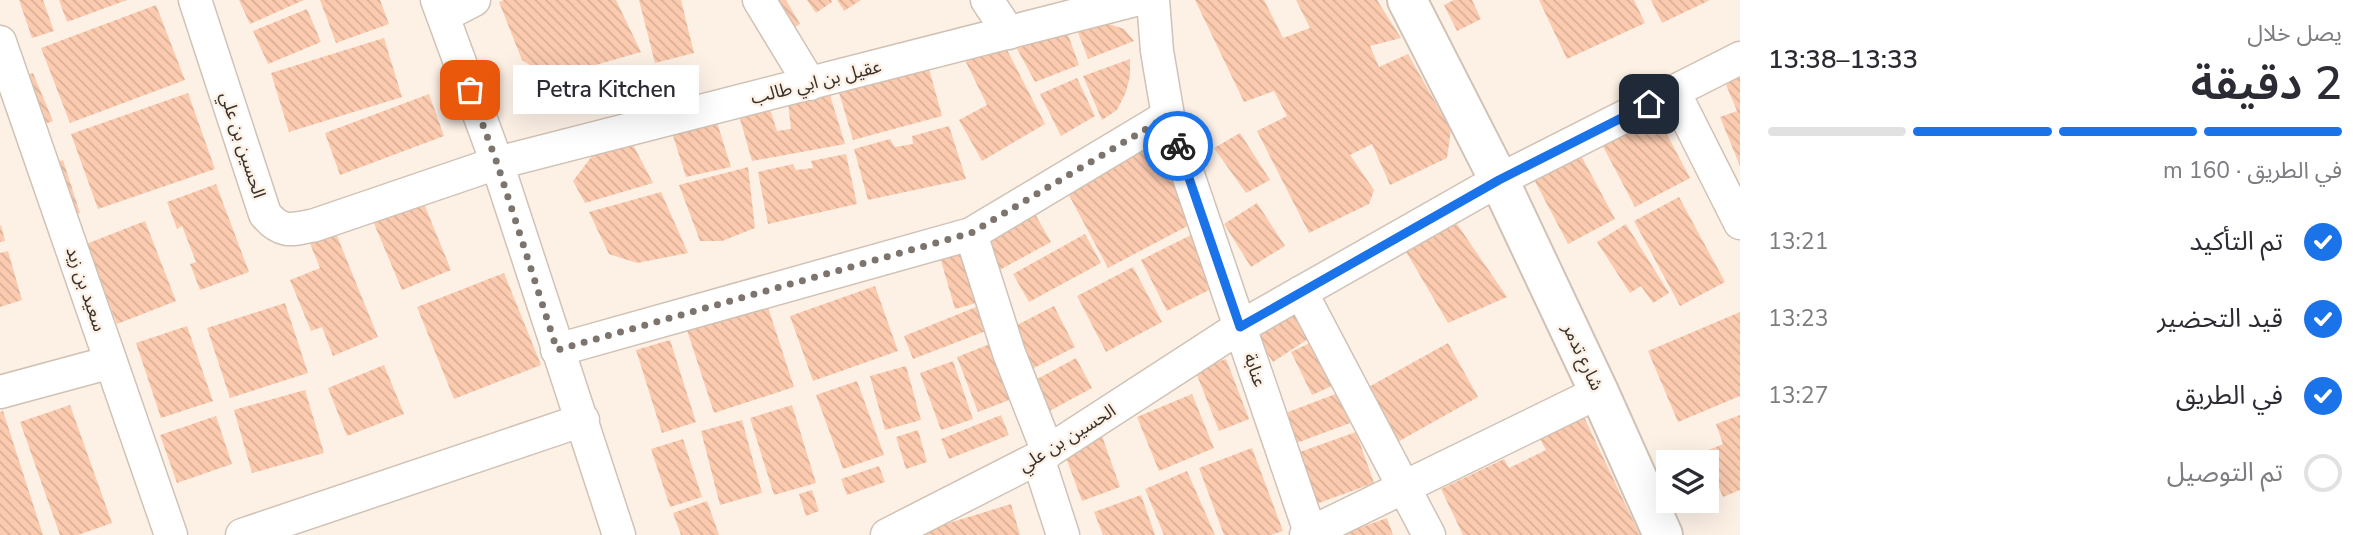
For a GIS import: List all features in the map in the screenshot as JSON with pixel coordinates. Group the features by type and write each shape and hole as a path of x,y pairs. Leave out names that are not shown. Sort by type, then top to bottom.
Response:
{"street":[{"name":"الحسين بن علي","path":"195,0 265,214 274,225 291,231 315,225 497,163"},
{"path":"474,0 440,8 497,163 619,535"},
{"path":"759,0 810,84"},
{"path":"987,0 1009,33"},
{"name":"عقيل بن ابي طالب","path":"497,163 1135,0"},
{"name":"عنابة","path":"1153,0 1157,51 1168,116 1309,534"},
{"name":"شارع تدمر","path":"1407,0 1499,180 1663,535"},
{"name":"سعيد بن زيد","path":"0,42 171,535"},
{"path":"1240,327 1499,180 1740,58"},
{"path":"1674,92 1740,223"},
{"path":"557,350 971,233 1168,116"},
{"path":"971,233 1043,455 1063,535"},
{"path":"1301,292 1429,535"},
{"name":"الحسين بن علي","path":"887,535 1043,455 1240,327"},
{"path":"0,392 111,362"},
{"path":"1309,534 1599,392"},
{"path":"243,535 583,420"}],"building":[{"path":"19,0 43,0 54,31 32,38"},
{"path":"59,0 127,0 67,22"},
{"path":"239,0 304,0 250,24"},
{"path":"320,0 380,0 389,24 336,43"},
{"path":"616,0 641,52 550,78 522,60 499,2"},
{"path":"639,0 681,0 694,53 655,63"},
{"path":"766,0 786,0 800,24 786,33"},
{"path":"807,0 831,0 832,2 816,13"},
{"path":"837,0 861,0 844,11"},
{"path":"1195,0 1264,0 1283,38 1310,28 1296,0 1377,0 1401,38 1370,46 1379,67 1408,54 1451,130 1447,158 1390,185 1372,144 1350,155 1374,190 1369,204 1309,233 1257,131 1287,116 1274,91 1244,102"},
{"path":"1454,0 1472,0 1481,19 1457,31 1444,5"},
{"path":"1539,0 1634,0 1645,23 1567,59"},
{"path":"1651,0 1710,0 1662,23"},
{"path":"156,5 185,80 70,123 41,48"},
{"path":"307,9 321,42 268,64 253,31"},
{"path":"1106,23 1124,29 1134,41 1088,59 1077,30"},
{"path":"1066,29 1079,65 1035,82 1015,45"},
{"path":"384,38 402,97 289,132 271,73"},
{"path":"1004,44 1045,124 982,161 959,120 987,105 963,56"},
{"path":"1130,59 1126,92 1117,110 1102,120 1083,76"},
{"path":"928,65 942,116 853,140 838,89"},
{"path":"1740,68 1740,166 1720,117 1737,111 1722,75"},
{"path":"33,73 53,121 39,126 18,78"},
{"path":"1077,78 1095,116 1061,136 1040,94"},
{"path":"829,92 845,144 752,161 738,112 769,106 777,131 791,129 788,102"},
{"path":"188,93 215,169 98,209 71,134"},
{"path":"429,94 444,136 340,175 325,133"},
{"path":"1653,108 1690,178 1635,207 1598,137"},
{"path":"715,116 731,167 686,177 670,126"},
{"path":"949,126 966,179 868,200 854,149 890,139 895,147 913,144 912,136"},
{"path":"1240,133 1270,180 1246,193 1214,148"},
{"path":"628,135 653,183 585,203 573,181 602,143"},
{"path":"1150,139 1195,222 1108,268 1064,186"},
{"path":"1576,146 1615,219 1568,244 1529,170"},
{"path":"846,154 857,204 768,224 758,172 793,164 796,170 813,168 811,161"},
{"path":"63,160 80,213 69,216 52,163"},
{"path":"748,167 755,228 722,241 700,241 679,185"},
{"path":"216,184 249,272 200,290 190,264 196,262 182,226 177,229 167,202"},
{"path":"661,192 688,253 637,263 609,254 589,212"},
{"path":"420,194 451,270 402,290 370,214"},
{"path":"1679,197 1725,282 1680,306 1634,221"},
{"path":"1257,203 1285,246 1251,267 1224,224"},
{"path":"1035,214 1051,242 994,273 978,245"},
{"path":"145,221 176,301 117,324 86,244"},
{"path":"1457,224 1507,297 1448,323 1405,250"},
{"path":"1626,224 1669,293 1653,303 1641,286 1630,293 1597,242"},
{"path":"0,226 5,241 0,242"},
{"path":"333,226 378,337 333,356 322,327 311,331 290,280 320,268 307,236"},
{"path":"1085,234 1101,263 1029,302 1013,274"},
{"path":"1191,235 1217,286 1167,311 1141,260"},
{"path":"963,247 980,302 955,309 939,254"},
{"path":"8,251 22,300 0,307 0,253"},
{"path":"1133,267 1162,322 1106,352 1077,296"},
{"path":"504,273 541,365 454,399 417,307"},
{"path":"875,286 898,351 813,381 790,316"},
{"path":"764,295 794,387 714,413 684,321"},
{"path":"285,303 308,373 230,398 207,328"},
{"path":"1054,306 1075,347 1028,371 1007,330"},
{"path":"976,307 986,331 913,359 904,336"},
{"path":"1293,309 1311,337 1273,362 1254,333"},
{"path":"1740,312 1740,396 1678,422 1648,351"},
{"path":"187,326 213,401 161,418 136,343"},
{"path":"1322,337 1343,381 1312,395 1291,352"},
{"path":"670,340 696,422 662,433 636,350"},
{"path":"995,342 1017,397 978,412 957,357"},
{"path":"1448,343 1478,397 1394,444 1365,389"},
{"path":"1076,358 1092,388 1044,414 1028,384"},
{"path":"1226,359 1249,419 1219,431 1195,370"},
{"path":"953,361 973,419 941,430 920,373"},
{"path":"384,365 404,414 347,436 328,388"},
{"path":"906,366 921,420 885,430 870,376"},
{"path":"857,381 884,455 843,469 816,395"},
{"path":"305,390 324,453 252,473 234,410"},
{"path":"1341,392 1353,422 1291,445 1280,415"},
{"path":"1192,394 1214,448 1159,471 1137,417"},
{"path":"70,405 112,523 78,535 60,535 20,422"},
{"path":"792,405 816,483 774,495 750,418"},
{"path":"3,411 43,535 0,535 0,412"},
{"path":"1001,415 1009,435 949,459 941,439"},
{"path":"1740,415 1740,490 1723,497 1719,488 1719,450 1709,450 1723,444 1716,424"},
{"path":"216,416 232,464 177,483 160,435"},
{"path":"1584,417 1640,535 1463,535 1441,489 1504,459 1509,468 1546,450 1540,439"},
{"path":"742,420 762,493 720,505 701,431"},
{"path":"918,430 927,462 906,469 896,437"},
{"path":"1356,432 1374,483 1316,504 1297,453"},
{"path":"1101,433 1120,487 1082,501 1062,447"},
{"path":"683,439 702,497 670,507 651,449"},
{"path":"1252,448 1283,531 1271,535 1224,535 1199,468"},
{"path":"879,466 885,482 847,495 841,479"},
{"path":"1187,471 1215,535 1164,535 1145,489"},
{"path":"812,490 819,511 806,516 799,494"},
{"path":"1141,495 1155,535 1103,535 1094,512"},
{"path":"707,501 719,535 681,535 673,513"},
{"path":"1011,504 1020,535 913,535 913,534"},
{"path":"1387,518 1393,535 1340,535"}],"way so far":[{"path":"470,90 497,163 557,350 971,233 1168,116 1178,146"}],"place":[{"name":"Petra Kitchen","path":"470,90"}],"route":[{"path":"1178,146 1240,327 1499,180 1649,104"}]}
